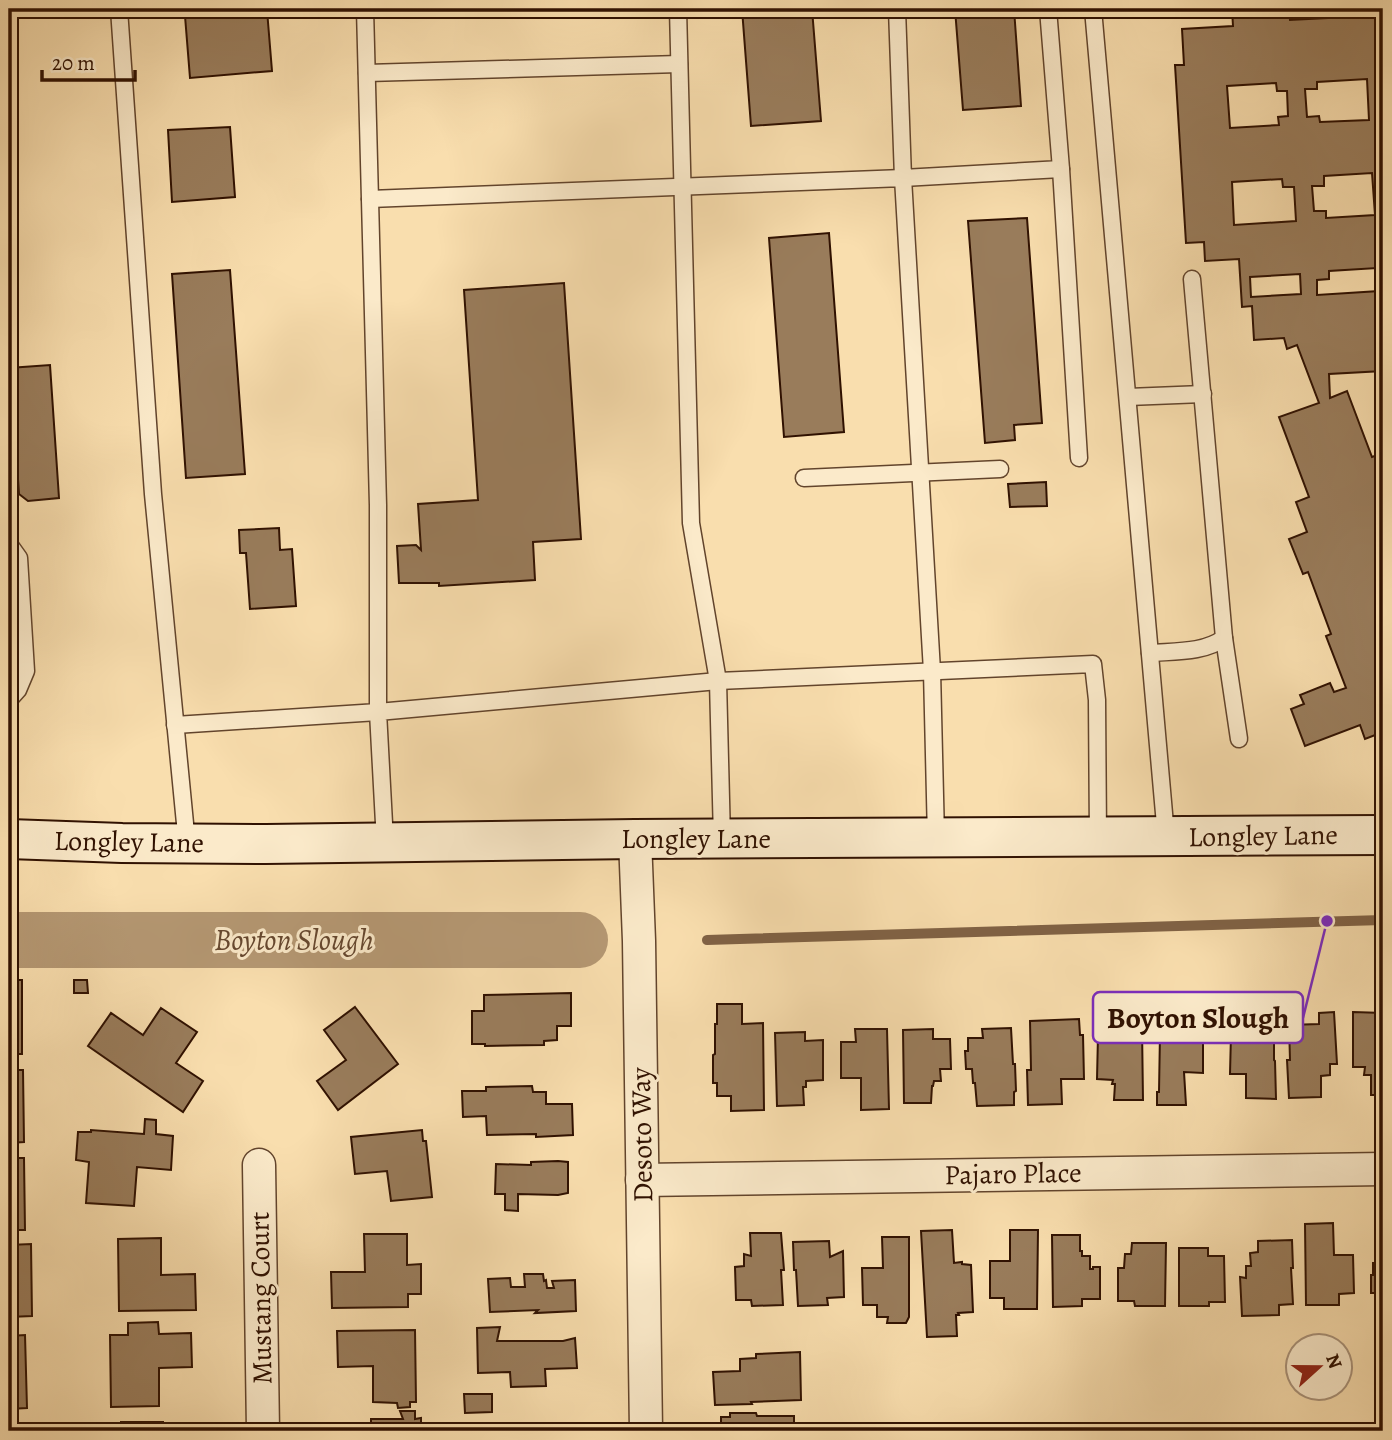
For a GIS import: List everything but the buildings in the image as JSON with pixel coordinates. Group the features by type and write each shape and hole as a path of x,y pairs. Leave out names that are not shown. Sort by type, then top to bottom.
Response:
{"main road":[{"name":"Longley Lane","path":"9,839 187,844 1383,835"}],"street":[{"name":"Desoto Way","path":"635,839 639,941 646,1431"},
{"name":"Mustang Court","path":"259,1165 262,1431"},
{"name":"Pajaro Place","path":"642,1180 1383,1169"}],"lane":[{"path":"119,9 153,494 187,844"},
{"path":"365,9 378,505 378,712 385,842"},
{"path":"678,9 691,523 718,681 722,839"},
{"path":"897,9 903,178 932,671 936,838"},
{"path":"1048,9 1079,458"},
{"path":"1093,9 1166,837"},
{"path":"367,73 679,64"},
{"path":"370,199 903,178 1061,169"},
{"path":"1192,279 1224,638 1239,739"},
{"path":"1128,397 1203,394"},
{"path":"804,478 1000,469"},
{"path":"9,544 19,558 26,671 18,690 9,700"},
{"path":"1150,653 1206,648 1224,638"},
{"path":"176,725 378,712 718,681 1093,664 1097,700 1098,838"}],"waterway":[{"name":"Boyton Slough","path":"707,940 1383,920"},
{"name":"Boyton Slough","path":"9,940 580,940"}],"place":[{"name":"Boyton Slough","path":"1327,921"}]}
